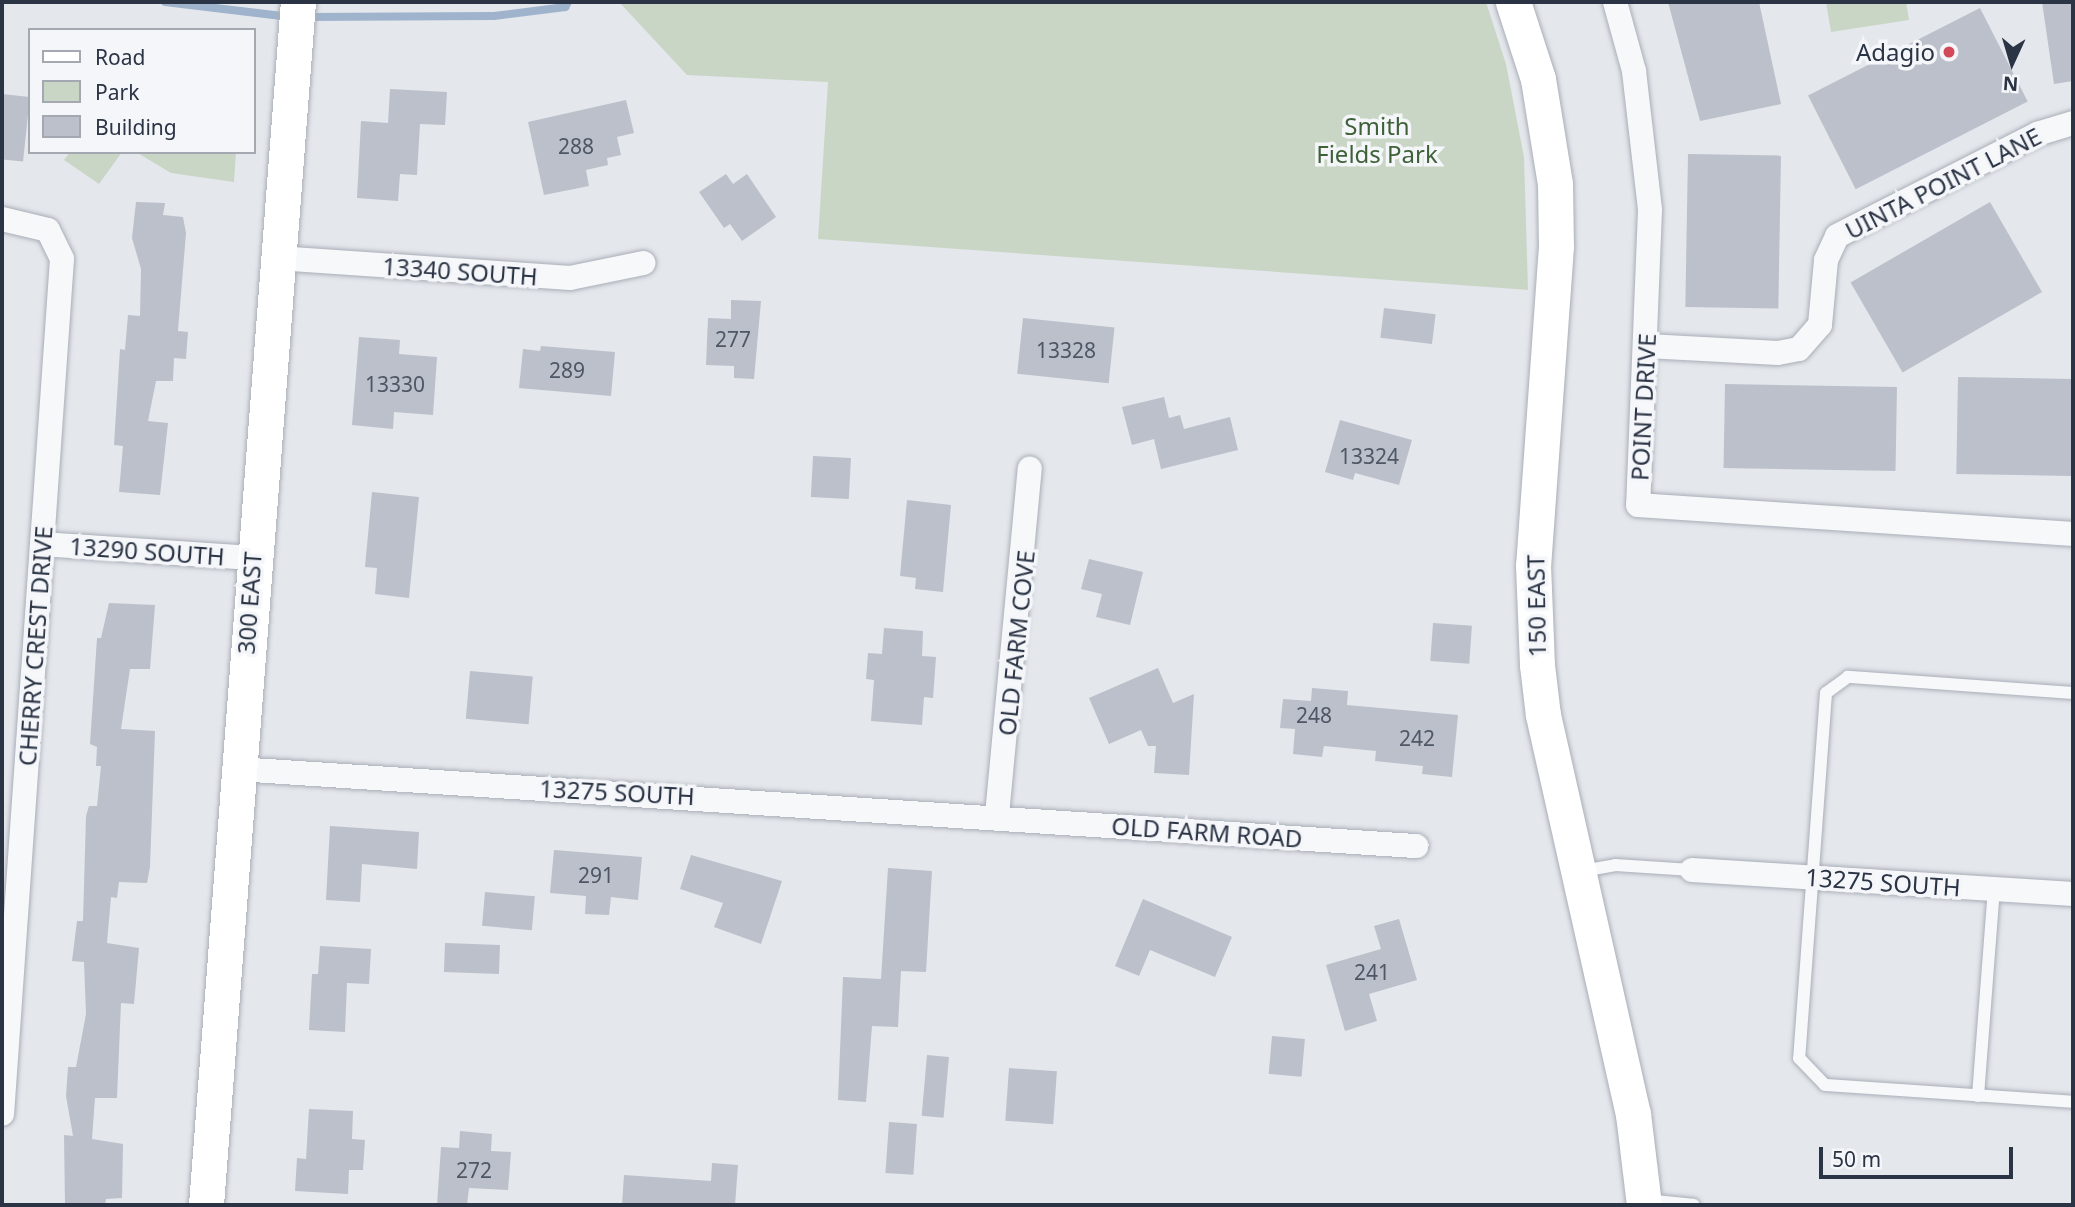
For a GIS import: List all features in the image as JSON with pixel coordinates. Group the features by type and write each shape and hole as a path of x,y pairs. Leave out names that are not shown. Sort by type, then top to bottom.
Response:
{"main road":[{"name":"300 EAST","path":"206,1205 252,558 298,2"},
{"name":"150 EAST","path":"1513,2 1538,79 1555,184 1556,246 1534,615 1543,715 1633,1114 1644,1202"}],"street":[{"name":"POINT DRIVE","path":"1615,2 1634,71 1645,147 1650,210 1647,346 1638,505 2073,534"},
{"name":"UINTA POINT LANE","path":"1647,346 1778,353 1799,349 1820,326 1826,260 1837,236 2036,134 2073,123"},
{"name":"CHERRY CREST DRIVE","path":"2,219 39,226 61,251 42,544 10,889 2,1114"},
{"name":"13340 SOUTH","path":"276,258 570,278 643,263"},
{"name":"OLD FARM COVE","path":"997,815 1030,470"},
{"name":"13290 SOUTH","path":"42,544 252,558"},
{"name":"13275 SOUTH","path":"237,769 997,815"},
{"name":"OLD FARM ROAD","path":"997,815 1416,846"},
{"name":"13275 SOUTH","path":"1692,870 2073,894"}],"lane":[{"path":"2073,693 1849,677 1826,692 1799,1059 1825,1085 2073,1102"},
{"path":"1579,872 1615,865 1692,870"},
{"path":"1978,1096 1994,889"},
{"path":"1644,1202 1694,1205"}],"green space":[{"name":"Smith Fields Park","path":"619,2 1486,2 1506,64 1524,157 1528,290 818,239 828,82 687,75"},
{"path":"1826,2 1906,2 1909,20 1831,32"},
{"path":"68,154 121,154 99,184 64,160"},
{"path":"139,154 236,154 234,182 171,173"}],"building":[{"path":"1668,2 1759,2 1781,104 1700,121"},
{"path":"2042,2 2073,2 2073,81 2054,84"},
{"name":"Adagio","path":"1980,8 2028,102 1856,189 1808,96"},
{"path":"390,89 447,92 445,125 420,124 417,175 400,174 398,201 357,198 361,121 388,123"},
{"path":"2,94 28,97 23,162 2,159"},
{"path":"626,100 634,133 617,137 621,155 607,158 608,165 586,170 589,186 544,195 528,122"},
{"path":"1688,154 1781,156 1778,309 1685,307"},
{"path":"726,174 733,184 747,174 776,217 742,241 730,224 724,228 699,192"},
{"path":"136,202 165,203 163,215 183,217 186,233 178,331 188,332 186,359 174,358 173,381 156,381 148,421 168,423 160,495 119,492 123,446 114,445 120,349 125,350 128,315 140,316 141,269 132,238"},
{"path":"1990,202 2042,292 1903,373 1851,282"},
{"path":"731,300 761,301 754,379 734,378 734,366 706,365 708,318 731,319"},
{"path":"1384,308 1436,314 1432,344 1380,338"},
{"path":"1023,318 1114,328 1109,383 1017,374"},
{"path":"359,337 400,340 399,354 437,357 433,415 394,412 393,429 352,425"},
{"path":"541,346 615,352 611,396 519,388 523,349 540,351"},
{"path":"1958,377 2073,379 2071,476 1956,474"},
{"path":"1725,384 1897,387 1896,471 1724,468"},
{"path":"1164,397 1169,418 1180,415 1184,429 1230,417 1238,450 1161,469 1154,439 1132,445 1122,407"},
{"path":"1340,420 1412,440 1399,485 1355,473 1353,480 1325,472"},
{"path":"813,456 851,458 849,499 811,497"},
{"path":"372,492 419,497 409,598 375,594 377,568 365,567"},
{"path":"907,500 951,505 943,592 915,589 916,578 900,576"},
{"path":"1089,559 1143,572 1130,625 1096,617 1102,594 1081,589"},
{"path":"109,603 155,605 150,669 130,669 121,729 155,731 150,867 147,883 119,882 117,898 111,897 107,943 139,948 134,1004 121,1003 117,1098 95,1098 92,1139 123,1144 122,1198 106,1199 105,1205 65,1205 64,1135 73,1136 66,1096 68,1067 76,1067 86,1014 84,962 72,961 77,921 83,921 86,816 89,806 97,806 101,766 96,766 97,747 90,744 97,638 101,638"},
{"path":"1433,623 1472,626 1469,664 1430,661"},
{"path":"884,628 923,631 922,656 936,657 933,698 924,697 922,725 871,721 874,680 866,679 868,653 882,654"},
{"path":"1158,668 1173,703 1194,694 1189,775 1154,773 1156,746 1148,746 1141,730 1109,744 1089,698"},
{"path":"470,671 533,676 529,724 466,719"},
{"path":"1312,688 1348,691 1347,705 1458,715 1452,777 1422,774 1423,766 1375,761 1376,751 1324,746 1322,757 1293,754 1295,729 1280,728 1283,699 1311,701"},
{"path":"330,826 419,832 417,869 362,864 360,902 326,900"},
{"path":"554,850 642,857 638,900 611,897 609,915 585,914 586,896 550,893"},
{"path":"691,855 782,881 761,944 714,927 723,903 680,889"},
{"path":"888,868 932,871 926,972 901,971 898,1027 872,1026 866,1102 838,1100 843,977 881,979"},
{"path":"485,892 535,896 532,930 482,926"},
{"path":"1143,899 1232,937 1215,977 1150,950 1139,976 1115,966"},
{"path":"1399,919 1417,980 1369,994 1377,1021 1345,1031 1326,965 1381,949 1374,926"},
{"path":"445,943 500,945 499,974 444,972"},
{"path":"320,946 371,949 369,984 347,983 345,1032 309,1030 312,974 318,974"},
{"path":"1272,1036 1305,1039 1302,1077 1269,1074"},
{"path":"927,1055 949,1057 944,1118 922,1116"},
{"path":"1009,1068 1057,1071 1053,1124 1005,1121"},
{"path":"309,1109 353,1111 352,1139 365,1140 363,1170 349,1170 348,1194 295,1191 297,1158 306,1159"},
{"path":"889,1122 917,1124 913,1175 885,1173"},
{"path":"460,1131 492,1134 491,1151 511,1152 508,1190 469,1188 467,1205 437,1205 441,1147 459,1148"},
{"path":"712,1163 738,1165 735,1205 622,1205 624,1175 711,1181"}],"waterway":[{"path":"165,2 290,17"},
{"path":"307,17 494,16 565,7 568,2"}],"place":[{"name":"Adagio","path":"1949,52"}]}
